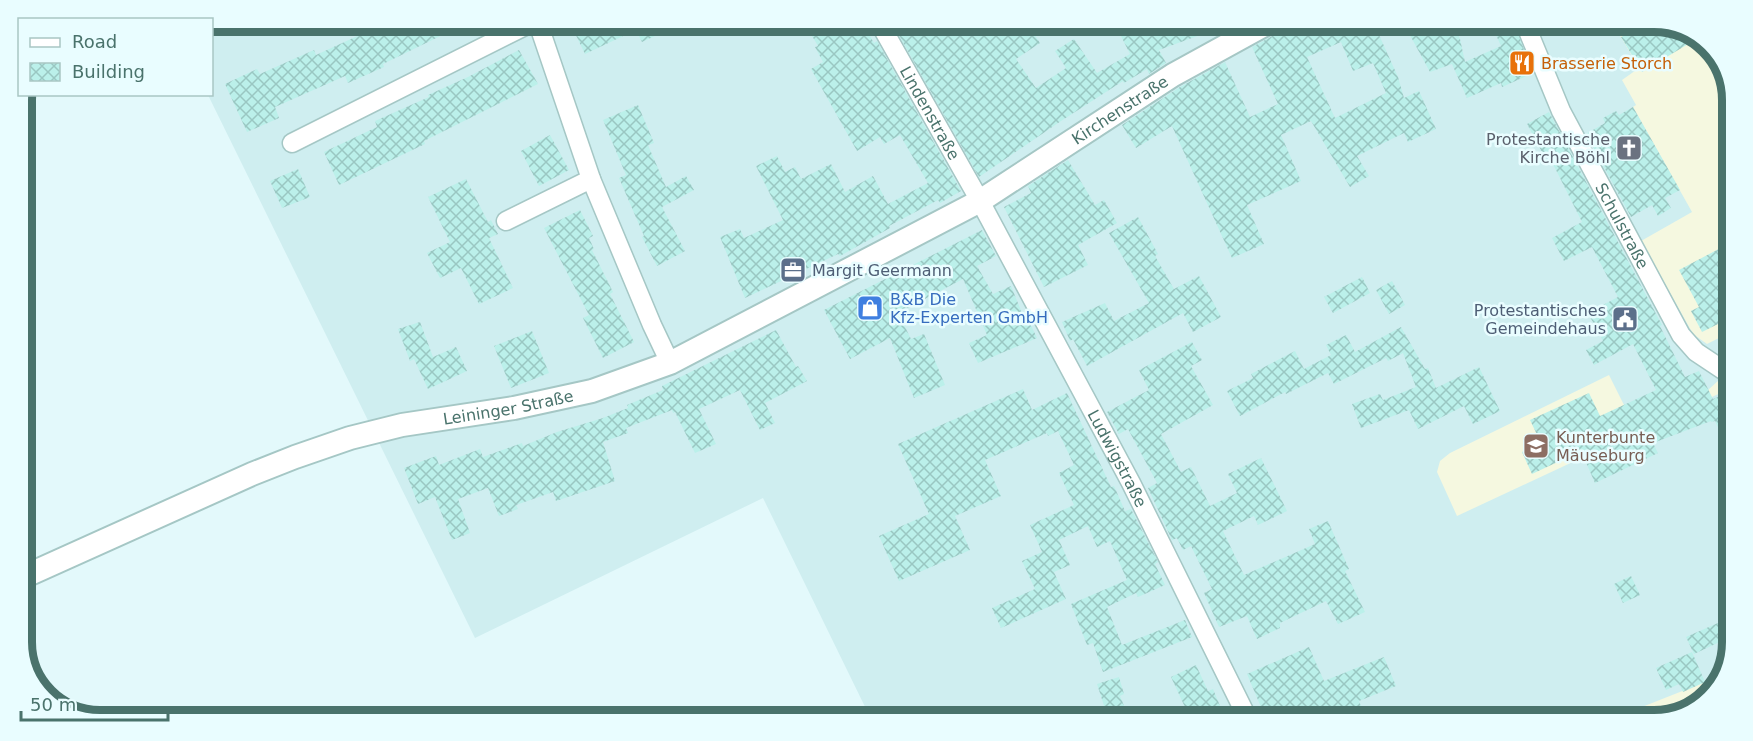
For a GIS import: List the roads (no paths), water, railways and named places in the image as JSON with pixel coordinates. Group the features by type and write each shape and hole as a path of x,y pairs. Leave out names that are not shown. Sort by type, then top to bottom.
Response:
{"street":[{"path":"292,143 513,32"},
{"path":"541,32 591,179 670,363"},
{"name":"Lindenstraße","path":"885,32 980,201"},
{"name":"Kirchenstraße","path":"980,201 1173,75 1251,32"},
{"name":"Schulstraße","path":"1528,32 1561,111 1681,335 1696,352 1722,369"},
{"path":"506,221 591,179"},
{"name":"Leininger Straße","path":"32,573 252,474 350,438 402,425 514,408 592,391 670,363 980,201"},
{"name":"Ludwigstraße","path":"980,201 1131,483 1244,710"}],"place":[{"name":"Brasserie Storch","path":"1522,63"},
{"name":"Protestantische Kirche Böhl","path":"1629,148"},
{"name":"Margit Geermann","path":"793,270"},
{"name":"B&B Die Kfz-Experten GmbH","path":"870,308"},
{"name":"Protestantisches Gemeindehaus","path":"1625,319"},
{"name":"Kunterbunte Mäuseburg","path":"1536,446"}]}
